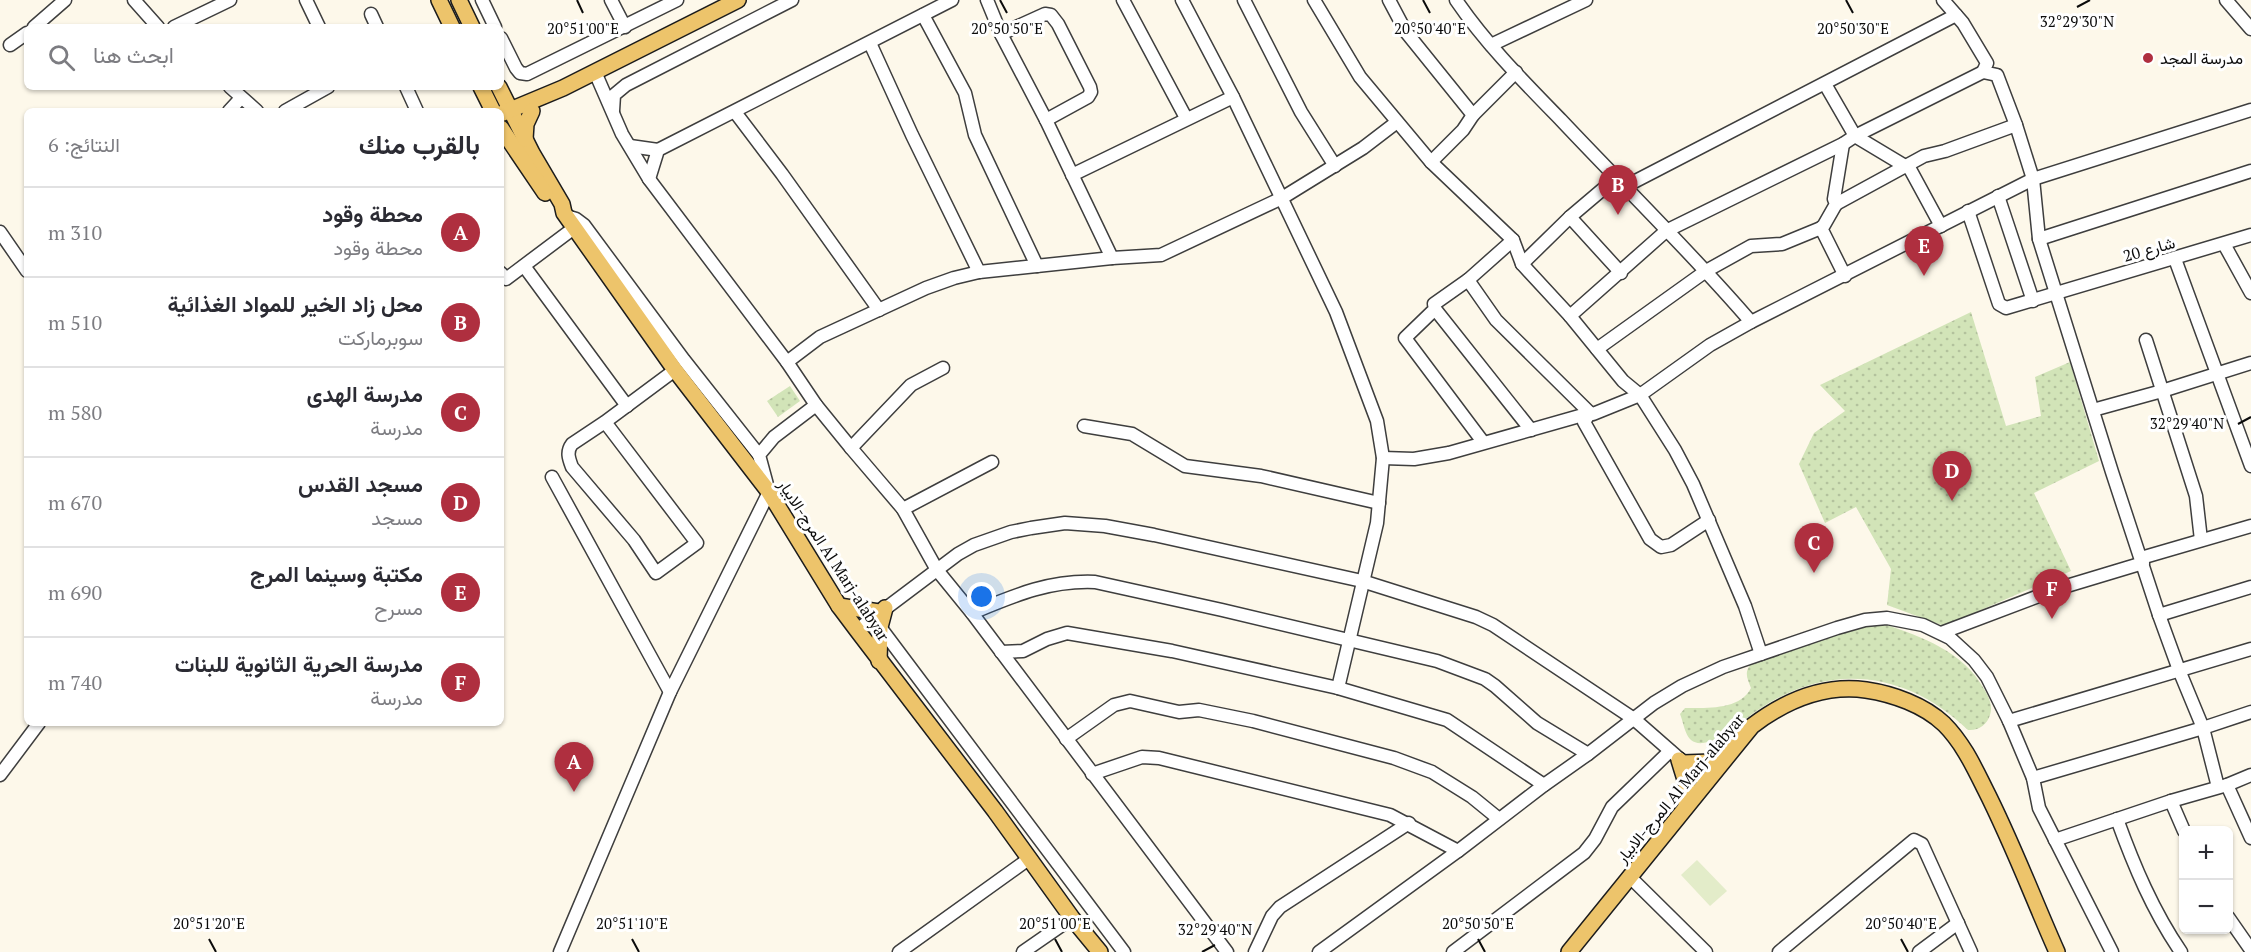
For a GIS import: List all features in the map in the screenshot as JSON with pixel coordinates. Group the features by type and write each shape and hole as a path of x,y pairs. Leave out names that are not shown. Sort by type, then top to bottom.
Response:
{"main road":[{"path":"439,0 451,24"},
{"path":"459,0 471,24"},
{"path":"509,114 533,105 738,0"},
{"path":"482,90 492,108"},
{"name":"المرج-الابيار Al Marj-alabyar","path":"501,90 509,114 562,204 568,219"},
{"path":"503,90 516,99 533,105"},
{"path":"525,139 526,124 533,105"},
{"name":"المرج-الابيار Al Marj-alabyar","path":"504,132 556,208 568,219 675,370 769,492 839,606 995,811 1072,918 1100,952"},
{"path":"839,606 881,615 879,661"},
{"name":"المرج-الابيار Al Marj-alabyar","path":"1569,952 1752,726 1769,714 1807,695 1839,689 1873,691 1902,699 1929,713 1950,731 1970,760 2001,821 2053,950"},
{"path":"1686,806 1687,786 1677,758 1712,762 1729,754"}],"street":[{"path":"37,24 65,0"},
{"path":"134,0 155,24"},
{"path":"193,22 230,0"},
{"path":"306,0 318,24"},
{"path":"482,0 494,24"},
{"path":"611,0 625,27"},
{"path":"504,44 516,68 520,73 527,74 677,0"},
{"path":"613,112 614,95 626,85 792,0"},
{"path":"630,146 658,150 952,0"},
{"path":"987,0 1000,34 1046,120 1112,258"},
{"path":"1123,0 1186,118"},
{"path":"1182,0 1233,97 1335,312 1377,421 1383,458 1379,503 1374,535 1338,688"},
{"path":"1244,0 1301,112 1335,166"},
{"path":"1389,0 1406,32 1473,115"},
{"path":"1456,0 1491,45 1752,322"},
{"path":"1491,45 1586,0"},
{"path":"1569,316 1621,273 1666,231 1983,72 1988,63 1976,42 1943,0"},
{"path":"2226,0 2251,29"},
{"path":"1318,1 1360,77 1431,162 1513,240 1522,264 1623,381 1640,395 1676,450 1709,520 1745,606 1761,654"},
{"path":"371,15 376,24"},
{"path":"923,15 965,93 975,135 1037,266"},
{"path":"1000,34 1045,15 1051,15 1058,24 1091,93 1088,97 1046,120"},
{"path":"1522,264 1570,217 1620,183 1826,84 1956,15"},
{"path":"10,45 24,35"},
{"path":"870,43 979,272"},
{"path":"595,72 630,146 650,179 787,362 816,405 903,509 937,570 972,613 1227,952"},
{"path":"1431,162 1516,72"},
{"path":"1983,72 1997,75 2016,125 2033,179 2039,239 2159,615 2223,786 2251,838"},
{"path":"1826,84 1855,136 1910,169 1941,226"},
{"path":"233,90 254,108"},
{"path":"290,108 323,90"},
{"path":"407,90 416,108"},
{"path":"1072,175 1233,97"},
{"path":"232,108 242,98"},
{"path":"1383,458 1414,459 1449,453 1593,414 1640,395 1710,345 1752,322 2033,179 2251,110"},
{"path":"735,112 789,183 879,310"},
{"path":"787,362 820,337 926,288 979,272 1161,255 1282,198 1335,166 1397,122"},
{"path":"1597,349 1706,271 1751,246 1782,244 1821,228 1836,204 1906,165 1924,156 1945,151 2016,125"},
{"path":"1836,204 1834,199 1843,144"},
{"path":"650,179 658,150"},
{"path":"2039,239 2251,171"},
{"path":"1998,196 2033,301"},
{"name":"شارع 20","path":"1968,211 2000,306 2006,308 2251,235"},
{"path":"1570,217 1621,273"},
{"path":"504,277 506,279 524,266 568,219 576,219 584,225 684,360 759,455 769,492 670,692 560,952"},
{"path":"1821,228 1845,276"},
{"path":"0,234 24,267"},
{"path":"1513,240 1468,280 1434,304 1435,309 1531,430"},
{"path":"2224,244 2251,293"},
{"path":"2175,259 2251,466"},
{"path":"524,266 627,406"},
{"path":"1468,280 1496,320 1590,413"},
{"path":"1435,309 1406,338 1483,442"},
{"path":"2146,340 2196,496 2201,540"},
{"path":"2093,410 2251,363"},
{"path":"850,448 911,385 943,368"},
{"path":"605,422 697,543 656,573 634,540 572,467 568,458 568,449 675,370"},
{"path":"759,455 774,437 816,405"},
{"path":"1590,413 1584,422 1650,539 1661,547 1671,545 1709,520"},
{"path":"1084,426 1132,434 1185,466 1261,476 1379,503"},
{"path":"903,509 992,462"},
{"path":"552,477 670,692"},
{"path":"857,630 881,615 958,554 992,539 1031,528 1065,523 1105,526 1362,581 1476,617 1493,625 1634,719 1706,782"},
{"path":"1941,633 2060,588 2201,540 2251,526"},
{"path":"972,613 1033,589 1080,581 1095,582 1222,609 1437,661 1476,674 1496,686 1537,723 1588,754"},
{"path":"2159,615 2251,587"},
{"path":"881,615 1011,799 1124,952"},
{"path":"1319,952 1682,686 1761,654 1836,628 1865,620 1887,618 1923,625 1950,638 1974,660 1987,677 2032,778 2039,808 2112,952"},
{"path":"1001,652 1023,651 1047,639 1067,633 1172,651 1338,688 1447,720 1544,785"},
{"path":"2008,721 2251,649"},
{"path":"1066,739 1114,705 1130,701 1179,712 1199,710 1252,721 1394,758 1432,772 1472,797 1499,819"},
{"path":"2032,778 2251,712"},
{"path":"0,775 37,726"},
{"path":"1092,774 1142,757 1159,758 1390,814 1458,851"},
{"path":"1453,952 1584,853 1595,839 1612,807 1677,758"},
{"path":"2055,840 2251,775"},
{"path":"995,811 1011,799"},
{"path":"2171,801 2182,826"},
{"path":"2117,819 2131,858 2154,909 2181,952"},
{"path":"1255,952 1272,916 1280,907 1409,823"},
{"path":"1779,952 1914,840 1922,844 1971,952"},
{"path":"899,952 1030,858"},
{"path":"1629,876 1706,952"},
{"path":"1023,952 1072,918"},
{"path":"1919,952 1958,922"},
{"path":"2233,923 2251,950"}],"green space":[{"path":"1971,312 2006,426 2041,416 2035,377 2070,362 2099,461 2034,493 2071,571 1944,626 1887,605 1891,569 1856,507 1825,523 1799,464 1814,433 1845,411 1820,385"},
{"path":"790,386 800,401 778,417 767,401"},
{"path":"1884,624 1927,640 1965,665 1986,692 1991,708 1989,719 1979,728 1968,730 1945,710 1920,695 1895,685 1869,680 1842,679 1815,683 1788,693 1761,708 1726,734 1711,741 1697,743 1689,738 1680,714 1685,708 1722,706 1739,700 1751,688 1747,672 1751,664 1857,627"},
{"path":"1697,860 1727,891 1710,906 1681,875"}],"place":[{"name":"مدرسة المجد","path":"2148,58"},
{"name":"محل زاد الخير للمواد الغذائية","path":"1618,215"},
{"name":"مكتبة وسينما المرج","path":"1924,276"},
{"name":"مسجد القدس","path":"1952,501"},
{"name":"مدرسة الهدى","path":"1814,573"},
{"name":"مدرسة الحرية الثانوية للبنات","path":"2052,619"},
{"name":"محطة وقود","path":"574,792"}]}
